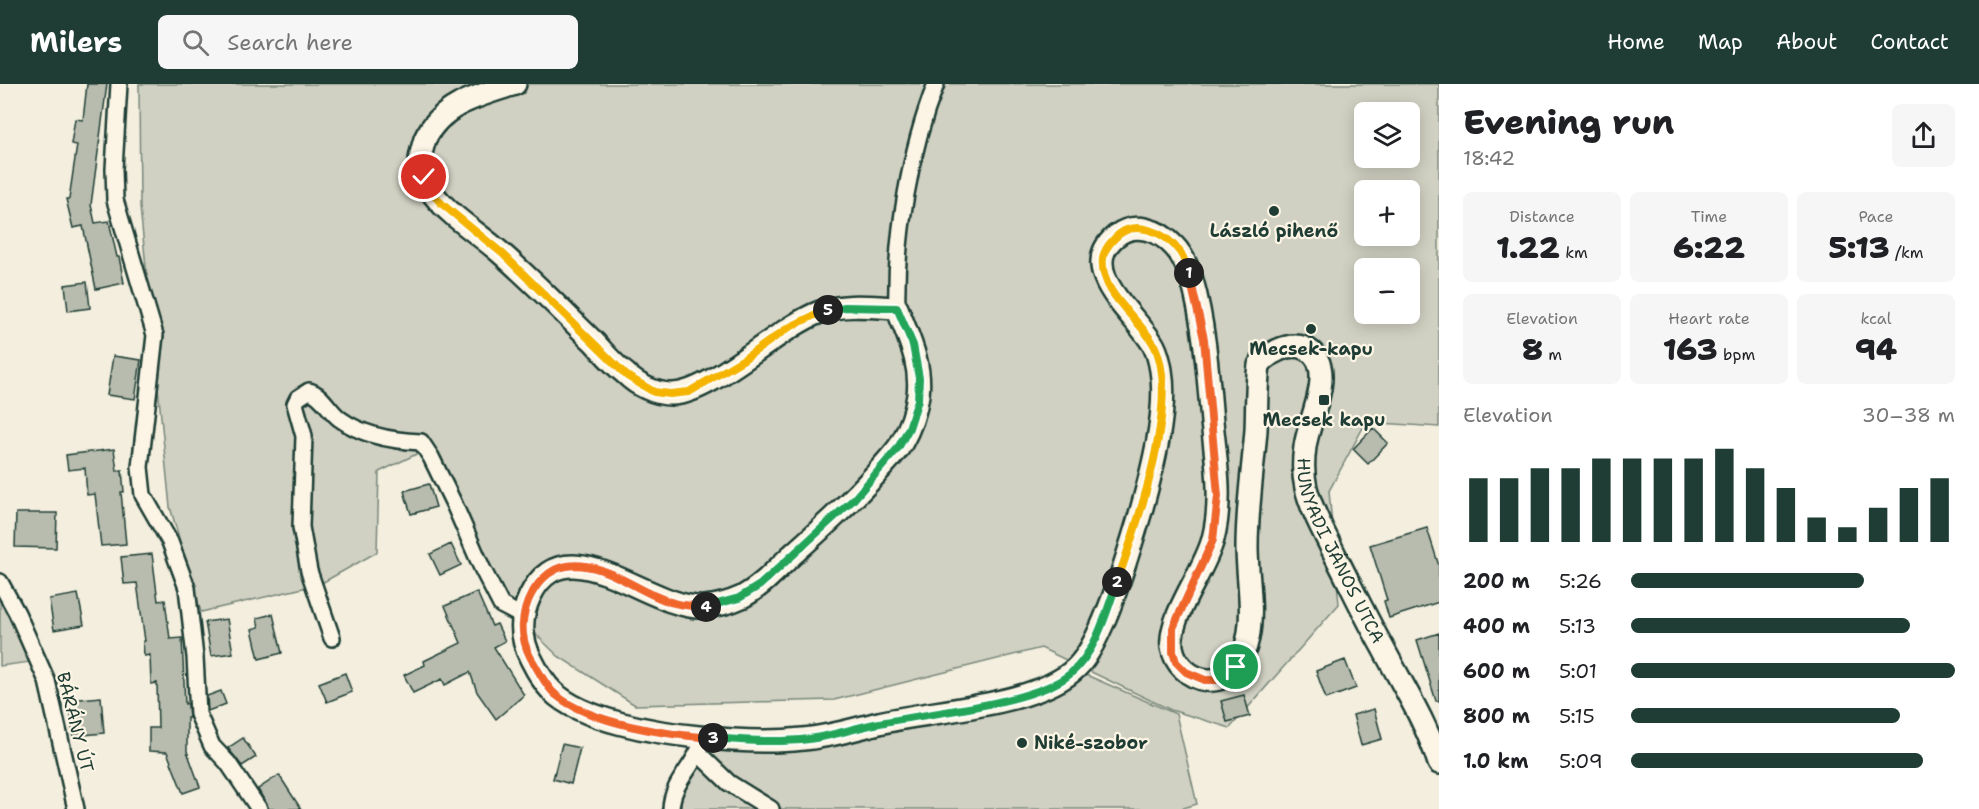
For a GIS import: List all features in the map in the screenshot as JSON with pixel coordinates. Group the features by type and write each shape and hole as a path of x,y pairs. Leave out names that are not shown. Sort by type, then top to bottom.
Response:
{"street":[{"path":"119,84 115,200 155,335 140,467 143,495 170,542 187,588 195,657 198,714 212,746 228,763 260,809"},
{"path":"514,84 470,99 453,108 430,129 423,144 420,160 424,177 433,194 442,204 503,254 627,376 640,384 654,392 670,394 689,392 744,359 788,328 821,312 845,307 897,308"},
{"path":"332,638 309,571 301,527 304,436 295,404 298,398 309,391 316,393 341,420 363,431 403,441 421,442 431,457 501,605 522,616 538,583 557,569 568,566 586,566 606,573 672,603 706,607 739,598 760,585 854,499 898,448 909,428 918,400 919,378 913,345 897,308 896,287 906,196 927,107 936,84"},
{"name":"HUNYADI JÁNOS UTCA","path":"522,616 523,637 529,656 556,695 579,709 639,729 701,745 810,739 881,722 1018,697 1067,677 1086,658 1111,600 1141,512 1155,452 1162,401 1160,363 1153,343 1116,297 1107,282 1103,268 1103,256 1115,237 1137,227 1158,234 1170,242 1180,253 1192,282 1204,339 1214,446 1218,496 1213,540 1173,628 1173,652 1176,662 1186,672 1197,677 1216,680 1232,672 1248,640 1250,596 1247,545 1259,365 1264,358 1288,346 1307,350 1317,359 1320,368 1319,393 1307,436 1304,462 1306,487 1350,584 1418,712 1439,763"},
{"name":"BÁRÁNY ÚT","path":"0,582 17,612 47,681 76,809"},
{"path":"671,809 673,792 701,745 729,783 771,809"}],"shaded area":[{"path":"139,84 1439,84 1439,427 1366,422 1329,491 1339,604 1230,728 1171,710 1041,648 834,700 635,705 558,656 498,597 425,450 379,472 377,552 320,584 201,612 170,507 140,207"},
{"path":"0,582 38,661 0,666"},
{"path":"1084,674 1176,714 1197,804 1180,809 681,809 681,788 706,745 795,749 891,733 1066,689"}],"building":[{"path":"87,84 107,84 91,205 95,223 109,221 124,283 96,289 83,226 73,228 66,199 69,199 77,145 71,144 75,119 83,120"},
{"path":"87,282 90,308 68,311 65,285"},
{"path":"113,356 141,360 135,399 107,395"},
{"path":"1373,428 1388,443 1368,464 1353,449"},
{"path":"114,449 117,471 122,470 124,492 121,492 126,544 101,546 95,494 87,495 85,468 68,470 66,455"},
{"path":"429,484 436,507 411,514 404,491"},
{"path":"16,513 57,513 56,548 15,547"},
{"path":"1427,528 1439,566 1439,602 1389,618 1384,601 1387,600 1370,545"},
{"path":"451,544 461,565 440,575 430,554"},
{"path":"152,554 158,601 165,600 170,639 182,638 185,704 188,703 189,718 187,718 187,751 200,787 183,793 167,752 149,751 149,728 158,728 157,683 151,684 150,655 144,656 143,641 145,641 137,583 124,584 121,557"},
{"path":"477,592 492,626 497,624 505,641 494,647 524,695 496,719 477,692 470,672 445,685 442,679 413,693 404,675 425,665 424,661 461,643 445,606"},
{"path":"78,594 84,625 54,630 49,599"},
{"path":"273,614 282,653 259,659 252,629 259,627 257,618"},
{"path":"227,619 233,653 211,656 205,622"},
{"path":"1439,633 1439,701 1436,701 1417,640"},
{"path":"1345,660 1356,688 1326,699 1316,671"},
{"path":"345,673 352,692 327,702 319,683"},
{"path":"221,691 226,704 208,711 207,696"},
{"path":"1244,695 1250,716 1227,722 1221,701"},
{"path":"101,697 104,733 73,736 70,700"},
{"path":"1374,709 1382,739 1361,745 1353,715"},
{"path":"243,738 256,757 242,766 228,748"},
{"path":"562,744 580,748 571,784 553,779"},
{"path":"279,775 301,809 269,809 258,789"}],"place":[{"name":"László pihenő","path":"1274,211"},
{"name":"Mecsek-kapu","path":"1311,329"},
{"name":"Mecsek kapu","path":"1324,400"},
{"name":"Niké-szobor","path":"1022,743"}],"route":[{"path":"424,177 433,194 442,204 503,254 627,376 654,392 670,394 689,392 744,359 788,328 821,312 845,307 897,308 913,345 919,378 918,400 909,428 898,448 854,499 760,585 739,598 706,607 672,603 586,566 568,566 557,569 538,583 522,616 523,637 529,656 556,695 579,709 639,729 704,738 766,742 810,739 881,722 1018,697 1067,677 1086,658 1111,600 1141,512 1155,452 1162,401 1160,363 1153,343 1116,297 1107,282 1103,268 1103,256 1115,237 1137,227 1158,234 1170,242 1180,253 1188,269 1204,339 1214,446 1218,496 1213,540 1173,628 1173,652 1176,662 1186,672 1205,680 1224,677 1236,667"}]}
